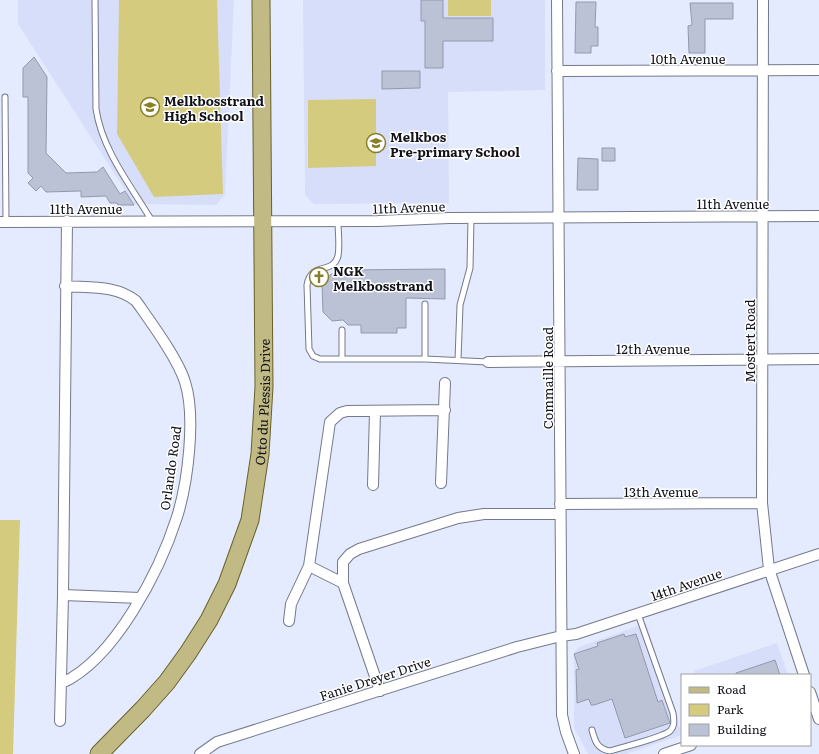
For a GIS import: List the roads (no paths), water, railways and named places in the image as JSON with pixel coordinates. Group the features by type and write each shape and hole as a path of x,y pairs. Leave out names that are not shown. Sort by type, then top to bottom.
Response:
{"main road":[{"name":"Otto du Plessis Drive","path":"99,754 148,704 188,653 209,620 227,584 250,520 260,454 264,387 261,0"}],"street":[{"name":"Commaille Road","path":"557,0 562,715 574,754"},
{"name":"Mostert Road","path":"763,0 762,503 769,569 804,674"},
{"name":"10th Avenue","path":"557,71 819,70"},
{"name":"11th Avenue","path":"3,222 262,222 471,218 819,216"},
{"path":"60,721 62,682 67,221"},
{"name":"Orlando Road","path":"62,682 81,671 116,636 140,598 151,577 168,539 181,501 189,447 190,425 185,382 177,365 136,301 126,293 114,289 66,286"},
{"name":"12th Avenue","path":"488,362 763,361 819,359"},
{"path":"441,483 446,383"},
{"path":"289,621 291,604 308,566 330,422 340,413 348,411 375,412 445,410"},
{"path":"373,485 375,412"},
{"name":"13th Avenue","path":"344,583 343,562 350,554 359,549 458,518 484,514 560,509 762,503"},
{"name":"14th Avenue","path":"561,636 576,634 769,569 819,554"},
{"path":"308,566 344,583 380,691"},
{"path":"63,595 140,598"},
{"name":"Fanie Dreyer Drive","path":"200,754 217,742 517,646 561,636"},
{"path":"812,705 819,719"},
{"path":"664,754 688,746"}],"lane":[{"path":"95,0 96,109 98,125 104,141 152,221"},
{"path":"3,222 4,97"},
{"path":"458,360 460,305 470,268 471,218"},
{"path":"338,221 338,256 335,262 330,267 316,270 308,277 307,285 310,353 320,359 425,359 488,362"},
{"path":"425,304 425,359"},
{"path":"342,330 342,358"},
{"path":"592,730 598,745 604,750 610,751 665,734 673,727 675,721 673,714 638,614"}],"place":[{"name":"Melkbosstrand High School","path":"150,107"},
{"name":"Melkbos Pre-primary School","path":"376,143"},
{"name":"NGK Melkbosstrand","path":"319,277"}]}
